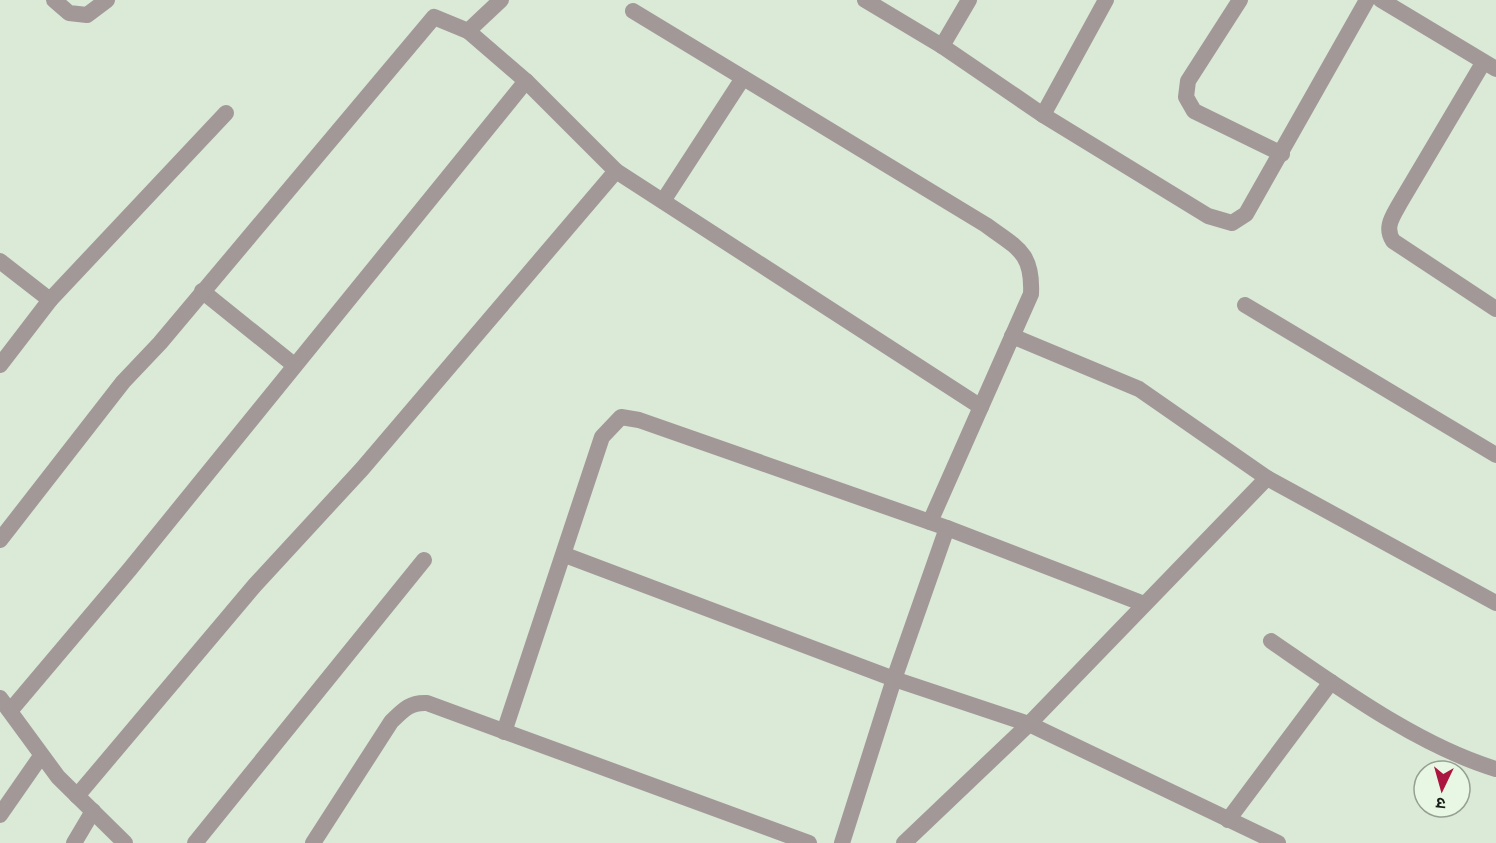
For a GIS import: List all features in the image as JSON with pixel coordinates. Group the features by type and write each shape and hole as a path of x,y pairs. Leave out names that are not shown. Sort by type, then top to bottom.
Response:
{"street":[{"path":"54,0 69,13 87,15 107,0"},
{"path":"468,31 501,0"},
{"path":"865,0 942,46 1043,115 1208,216 1232,223 1246,214 1282,154 1367,0"},
{"path":"942,46 969,0"},
{"path":"1043,115 1106,0"},
{"path":"1240,0 1188,81 1186,98 1194,111 1282,154"},
{"path":"1381,0 1489,66 1400,203 1389,224 1389,235 1393,241 1496,309"},
{"path":"633,11 986,225 1024,253 1032,272 1031,294 930,522"},
{"path":"0,540 123,382 160,343 434,17 468,31 526,81 616,171 981,407"},
{"path":"663,201 743,78"},
{"path":"125,843 40,756 5,705 130,569 526,81"},
{"path":"0,365 50,300 226,113"},
{"path":"77,796 255,585 362,469 616,171"},
{"path":"0,261 50,300"},
{"path":"202,291 294,365"},
{"path":"1245,305 1496,455"},
{"path":"1012,336 1139,389 1267,478 1496,603"},
{"path":"504,732 565,555 602,437 621,417 639,420 947,528 1144,604"},
{"path":"904,843 1029,724 1267,478"},
{"path":"842,843 894,679 947,528"},
{"path":"565,555 894,679 1029,724 1278,843"},
{"path":"195,843 424,560"},
{"path":"1271,641 1331,682 1431,742 1496,769"},
{"path":"1228,820 1331,682"},
{"path":"313,843 391,722 408,705 416,702 427,703 809,843"},
{"path":"0,815 40,756"},
{"path":"74,843 93,811"}]}
